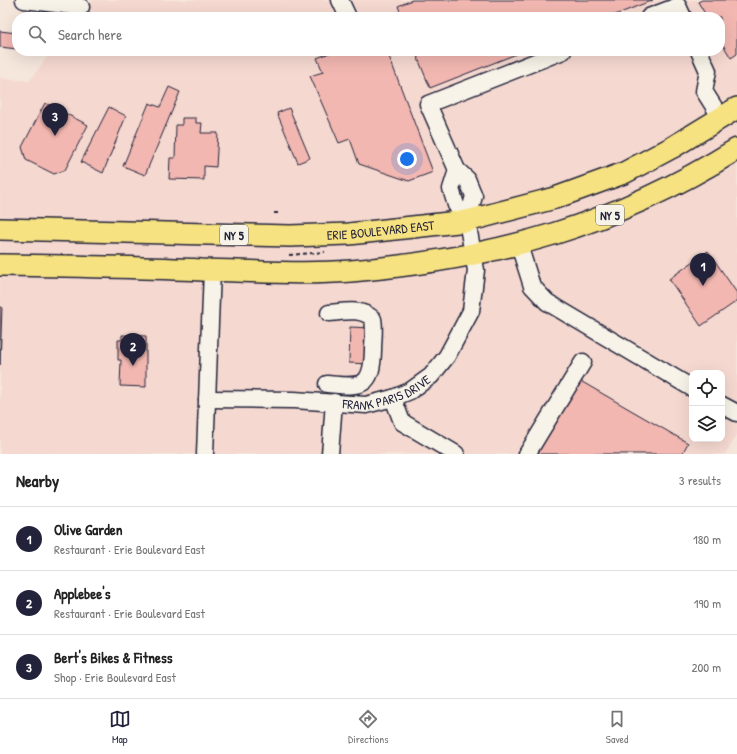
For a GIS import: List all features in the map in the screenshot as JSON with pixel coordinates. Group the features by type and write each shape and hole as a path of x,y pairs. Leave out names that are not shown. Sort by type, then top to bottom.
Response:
{"main road":[{"name":"ERIE BOULEVARD EAST","path":"0,229 290,236 375,232 467,221 555,198 624,173 673,147 729,113"},
{"name":"NY 5","path":"0,265 212,270 349,271 435,262 519,245 616,213 690,177 737,149"}],"street":[{"path":"24,0 81,7"},
{"path":"340,0 346,12"},
{"path":"663,12 680,6"},
{"path":"467,221 474,196 467,179 457,170 428,104 549,56"},
{"path":"700,56 708,71 704,91 729,113"},
{"name":"FRANK PARIS DRIVE","path":"207,400 366,404 393,398 410,391 431,376 447,356 471,310 476,270 467,221"},
{"path":"519,245 532,286 547,302 689,386"},
{"path":"205,454 212,270"},
{"path":"327,384 352,386 360,384 369,377 373,360 373,319 368,314 354,311 328,313"},
{"path":"527,454 583,362"},
{"path":"393,398 402,422 456,454"},
{"path":"330,454 334,402"},
{"path":"724,406 737,413"}],"shaded area":[{"path":"93,0 737,0 737,435 725,454 0,454 0,78 29,81 48,56 725,56 725,12 83,12"}],"building":[{"path":"412,0 653,0 623,12 400,12 398,6"},
{"path":"702,0 737,0 737,54 731,58 725,48 725,12 704,12 698,2"},
{"path":"0,31 12,32 12,48 0,47"},
{"path":"322,56 389,56 433,172 409,181 359,164 350,139 339,143 310,76 323,72 317,58"},
{"path":"417,56 511,56 430,88"},
{"path":"169,87 180,92 145,175 123,166 149,103 160,107"},
{"path":"45,103 88,125 65,170 54,174 26,160 22,147"},
{"path":"109,107 126,116 103,173 81,162"},
{"path":"289,108 310,158 298,163 277,113"},
{"path":"182,118 196,118 196,123 202,123 201,133 218,133 216,167 204,166 204,180 169,179 170,158 175,158 176,125 182,125"},
{"path":"708,251 737,293 737,301 701,326 669,279"},
{"path":"0,307 2,307 0,365"},
{"path":"350,327 371,328 370,364 349,363"},
{"path":"122,335 146,336 146,387 120,386 121,360 118,360 118,340 122,340"},
{"path":"577,379 688,443 682,454 535,454"}],"place":[{"name":"Bert's Bikes & Fitness","path":"55,136"},
{"name":"Olive Garden","path":"703,286"},
{"name":"Applebee's","path":"133,366"}]}
